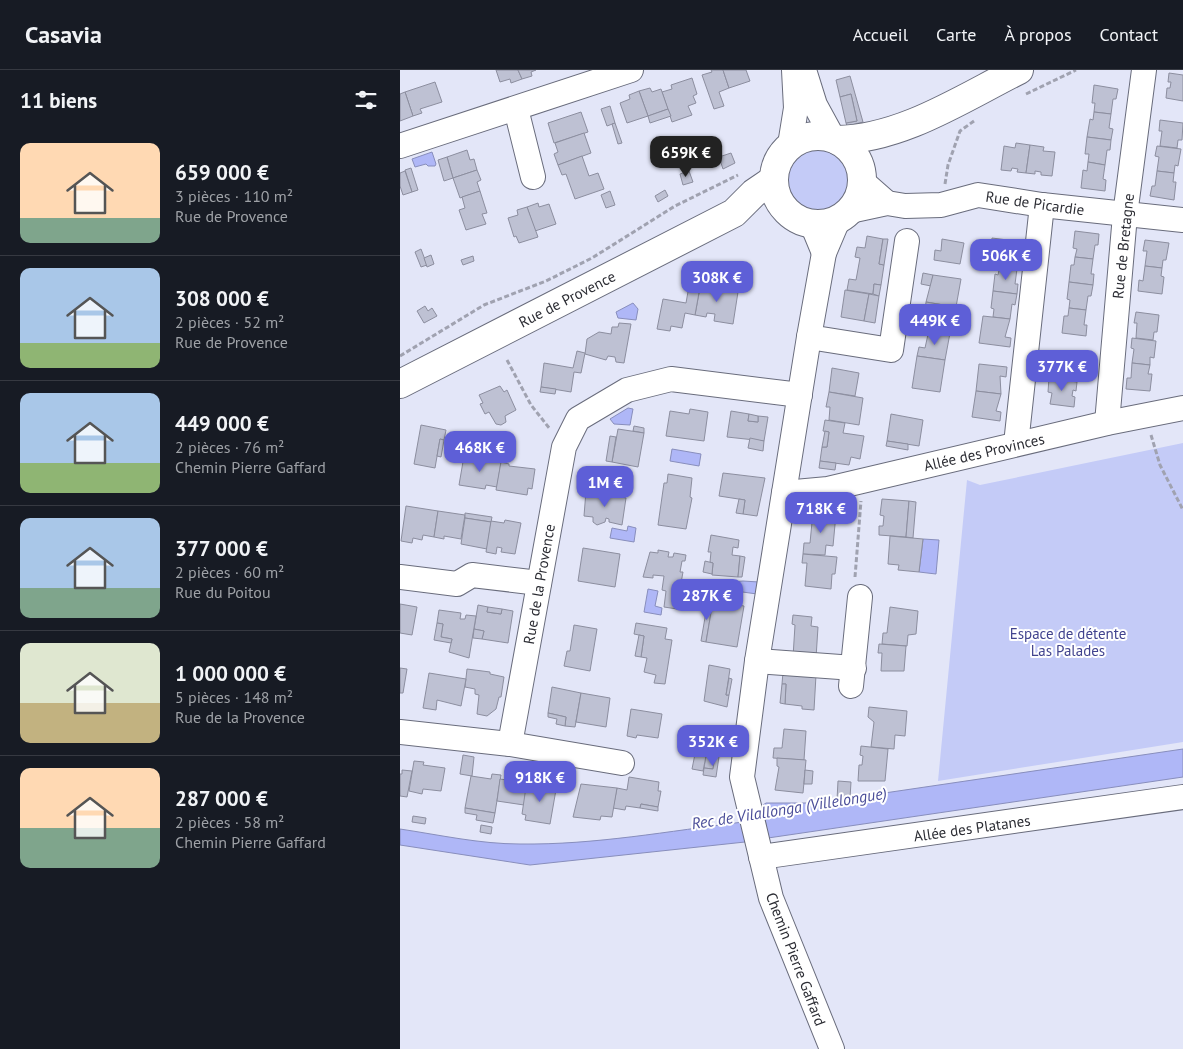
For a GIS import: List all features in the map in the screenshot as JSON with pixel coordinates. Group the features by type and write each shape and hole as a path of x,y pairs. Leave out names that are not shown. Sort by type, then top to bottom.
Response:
{"main road":[{"path":"905,127 877,153 862,178 858,200 823,217 781,205 775,193 773,180 777,162 790,145 803,138 818,135 835,139 868,137 905,127 1021,83"},
{"path":"835,139 850,149 858,161 862,178"},
{"name":"Rue de Provence","path":"400,384 734,213 754,193 773,180"},
{"name":"Rue de Provence","path":"734,213 760,212 823,217"}],"street":[{"path":"400,146 630,70"},
{"path":"790,145 796,108 794,70"},
{"path":"804,70 815,105 835,139"},
{"name":"Rue de Bretagne","path":"1107,423 1126,214 1144,70"},
{"path":"516,109 533,177"},
{"path":"862,178 887,202"},
{"name":"Rue de Picardie","path":"823,217 887,202 905,206 941,205 978,195 1042,205 1183,220"},
{"path":"1016,444 1042,205"},
{"name":"Chemin Pierre Gaffard","path":"823,217 824,253 757,661 742,777 771,898 832,1049"},
{"path":"809,337 891,350 907,241"},
{"name":"Rue de la Provence","path":"510,744 564,447 578,419 627,390 670,379 800,396"},
{"name":"Allée des Provinces","path":"784,493 828,489 1107,423 1183,408"},
{"path":"400,577 457,584 472,575 539,583"},
{"path":"757,661 852,677 858,587"},
{"path":"400,732 510,744 622,763"},
{"name":"Allée des Platanes","path":"760,850 1183,797"}],"path":[{"path":"1021,83 1076,70"},
{"path":"945,185 948,165 960,131 980,116"},
{"path":"400,356 484,305 546,280 592,258 675,206 744,172"},
{"path":"507,360 531,405 564,447"},
{"path":"1146,415 1160,465 1183,510"},
{"path":"858,587 860,513"}],"green space":[{"path":"812,149 824,149 840,158 847,168 849,180 847,192 840,202 824,211 812,211 801,206 792,197 787,186 787,174 792,163 801,154"},
{"name":"Espace de détente Las Palades","path":"1183,443 1183,742 938,781 967,480 980,485"}],"water":[{"path":"432,152 435,166 428,166 426,164 415,167 412,159"},
{"path":"633,303 638,309 636,320 618,318 616,312"},
{"path":"628,408 633,409 630,425 614,424 610,419"},
{"path":"672,449 701,454 699,466 670,461"},
{"path":"628,526 636,528 634,542 610,538 612,528 627,531"},
{"path":"923,539 939,540 936,574 919,572"},
{"path":"730,582 759,582 757,594 728,590"},
{"path":"648,589 658,591 655,606 662,608 661,615 644,612"},
{"name":"Rec de Vilallonga (Villelongue)","path":"1183,749 1183,777 768,838 763,805 766,803 811,803 837,800"},
{"path":"743,822 745,842 530,865 400,845 400,829 460,839 520,844 548,844 632,837"}],"building":[{"path":"496,70 518,70 522,79 511,83 510,79 500,82"},
{"path":"518,70 536,70 531,72 532,76 522,79"},
{"path":"711,70 723,70 729,88 719,92 724,106 714,109 702,75 712,72"},
{"path":"723,70 746,70 750,81 729,88"},
{"path":"1169,73 1183,75 1183,101 1166,98 1167,88 1170,88 1171,82 1168,82"},
{"path":"850,76 863,122 847,126 846,123 857,121 851,94 840,97 836,80"},
{"path":"692,78 697,94 693,96 696,103 688,106 692,115 672,122 662,92 672,89 671,85"},
{"path":"435,82 442,102 420,109 422,113 413,116 405,92"},
{"path":"1094,85 1118,89 1116,99 1113,99 1111,114 1094,112 1095,103 1092,103"},
{"path":"650,88 652,92 661,89 668,109 648,116 639,91"},
{"path":"639,91 648,116 627,123 620,103 630,99 629,95"},
{"path":"405,92 413,116 400,121 400,94"},
{"path":"851,94 857,121 846,123 840,97"},
{"path":"610,106 615,123 607,126 601,109"},
{"path":"668,109 671,116 650,123 648,116"},
{"path":"581,112 588,132 554,143 548,123"},
{"path":"1094,112 1111,114 1109,128 1113,129 1111,140 1087,137 1090,119 1093,120"},
{"path":"1160,120 1183,123 1182,140 1178,140 1177,148 1160,146 1162,131 1159,131"},
{"path":"615,123 622,143 618,144 612,124"},
{"path":"584,133 591,153 558,165 554,154 558,152 555,143"},
{"path":"1087,137 1111,140 1110,150 1107,150 1105,165 1088,162 1089,154 1085,154"},
{"path":"1016,143 1030,145 1026,173 1017,172 1018,169 1012,168 1011,171 1001,170 1004,146 1015,148"},
{"path":"1030,145 1044,147 1043,151 1055,152 1052,176 1041,175 1041,172 1035,171 1035,174 1026,173"},
{"path":"1157,146 1181,149 1178,166 1175,165 1174,173 1157,171 1159,157 1155,156"},
{"path":"467,150 470,160 474,159 477,170 453,178 447,157"},
{"path":"731,153 735,163 723,169 719,157"},
{"path":"582,156 589,176 598,173 604,189 575,199 566,174 562,175 558,165"},
{"path":"447,157 453,178 444,181 438,160"},
{"path":"1088,162 1105,165 1103,179 1106,180 1105,191 1081,188 1083,170 1087,171"},
{"path":"411,168 418,190 412,192 405,170"},
{"path":"477,170 481,180 477,182 480,191 460,198 453,178"},
{"path":"405,171 412,192 403,195 400,186 400,173"},
{"path":"689,171 693,182 683,185 680,174"},
{"path":"1157,171 1174,173 1173,182 1176,182 1174,200 1150,196 1152,186 1155,186"},
{"path":"665,190 668,196 658,202 655,196"},
{"path":"480,191 487,213 482,214 486,224 466,230 459,210 465,208 462,197"},
{"path":"610,191 615,205 606,208 601,195"},
{"path":"538,203 539,207 549,204 556,224 535,231 527,207"},
{"path":"527,207 538,237 519,243 516,236 514,237 508,218 518,215 517,210"},
{"path":"1075,231 1099,234 1098,245 1095,245 1093,259 1075,257 1077,249 1073,248"},
{"path":"867,236 883,239 879,264 884,265 881,285 874,284 873,294 847,290 849,279 856,280 860,258 855,257 857,247 865,248"},
{"path":"992,238 1023,242 1022,251 1016,250 1017,269 989,265"},
{"path":"883,239 888,239 884,265 879,264"},
{"path":"942,239 964,243 960,264 934,260 935,250 941,251"},
{"path":"1145,240 1169,243 1166,260 1163,260 1162,268 1145,266 1147,251 1143,251"},
{"path":"421,249 427,265 421,267 415,252"},
{"path":"431,255 434,264 427,267 424,258"},
{"path":"473,256 474,261 463,265 461,260"},
{"path":"1075,257 1093,259 1091,274 1094,274 1093,285 1069,282 1071,265 1074,265"},
{"path":"1000,266 1017,269 1015,284 1018,284 1017,294 993,291 995,274 998,275"},
{"path":"1145,266 1162,268 1161,276 1164,277 1162,294 1138,291 1139,280 1143,281"},
{"path":"923,273 933,275 931,286 921,284"},
{"path":"933,275 961,279 956,307 926,302"},
{"path":"701,282 712,284 711,287 719,289 720,286 730,287 729,290 738,292 733,324 714,321 715,314 707,313 706,317 695,315"},
{"path":"1069,282 1093,285 1091,296 1088,296 1086,310 1069,308 1070,300 1067,299"},
{"path":"874,284 881,285 879,296 873,294"},
{"path":"689,286 700,287 695,315 685,313 682,328 671,326 670,331 657,329 663,299 686,303"},
{"path":"845,290 869,294 864,321 841,317"},
{"path":"993,291 1017,294 1015,305 1012,304 1010,319 993,317 994,309 991,308"},
{"path":"869,294 879,296 875,323 864,321"},
{"path":"926,302 955,307 950,333 923,329"},
{"path":"425,306 428,311 432,308 437,316 424,323 417,311"},
{"path":"1069,308 1086,310 1084,325 1087,325 1086,336 1062,333 1064,316 1068,316"},
{"path":"1136,312 1159,315 1157,332 1154,332 1153,340 1136,338 1137,323 1134,323"},
{"path":"983,316 1010,319 1005,337 1011,338 1010,347 979,343"},
{"path":"619,323 631,324 624,363 616,362 615,357 608,356 606,360 585,354 587,339 599,332 611,334 612,327 618,327"},
{"path":"929,330 950,333 945,360 917,356 919,347 925,348"},
{"path":"1132,338 1156,341 1154,358 1150,357 1150,365 1132,363 1134,349 1131,348"},
{"path":"577,351 585,353 581,373 574,372 571,392 541,387 544,363 573,368"},
{"path":"1057,353 1081,356 1079,367 1076,367 1075,373 1078,373 1077,382 1049,378 1051,364 1055,365"},
{"path":"917,356 945,360 940,392 912,388"},
{"path":"1132,363 1150,365 1148,374 1152,374 1150,391 1126,389 1127,378 1131,378"},
{"path":"979,364 1007,367 1006,377 1000,376 1001,394 976,391"},
{"path":"832,368 859,373 855,396 829,392"},
{"path":"1049,378 1077,382 1076,391 1073,390 1072,396 1075,397 1074,407 1050,404 1052,393 1048,392"},
{"path":"500,386 504,392 507,390 516,410 505,416 506,422 501,425 496,424 489,412 485,414 480,404 483,403 479,395"},
{"path":"541,387 556,389 555,394 540,392"},
{"path":"976,391 1001,394 996,411 1001,412 1000,421 972,417"},
{"path":"829,392 863,398 859,425 829,420 830,407 826,407"},
{"path":"690,409 708,412 704,441 666,436 670,411 689,414"},
{"path":"731,411 749,414 748,421 758,422 758,416 768,417 764,441 727,437"},
{"path":"749,414 758,416 758,422 748,421"},
{"path":"891,414 923,420 919,446 887,441"},
{"path":"825,420 845,423 843,433 864,436 860,459 851,457 849,465 820,461 822,447 827,447 829,432 823,431"},
{"path":"421,425 446,430 444,440 440,439 435,468 414,464"},
{"path":"634,426 644,428 644,433 633,431"},
{"path":"618,429 644,433 638,467 612,462"},
{"path":"825,431 829,432 827,447 822,447"},
{"path":"610,436 616,437 612,462 606,461"},
{"path":"750,438 764,441 763,451 748,448"},
{"path":"440,439 444,440 441,457 437,456"},
{"path":"887,441 908,444 908,450 886,446"},
{"path":"464,456 501,462 497,487 486,485 485,489 459,485"},
{"path":"820,461 836,463 835,470 819,468"},
{"path":"501,462 509,464 509,466 535,469 532,489 528,488 527,495 496,490"},
{"path":"723,473 765,478 757,516 743,514 745,500 719,496"},
{"path":"668,474 692,478 690,497 692,498 686,529 658,525 664,483 667,483"},
{"path":"586,491 626,498 622,525 609,522 609,519 606,518 605,522 597,525 593,522 593,517 584,516"},
{"path":"739,499 745,500 743,514 736,513"},
{"path":"882,499 909,501 906,537 879,535 879,526 883,526 884,516 880,515"},
{"path":"909,501 916,502 913,538 906,537"},
{"path":"406,506 438,511 434,537 423,535 422,540 413,538 412,543 401,541"},
{"path":"438,511 465,515 461,539 444,536 444,539 434,537"},
{"path":"813,512 836,514 833,546 826,545 825,555 803,554 804,543 810,543"},
{"path":"465,513 492,517 491,522 465,518"},
{"path":"465,518 491,522 487,549 461,544"},
{"path":"505,520 521,523 515,554 501,552 502,548 497,547 496,554 486,552 491,521 504,523"},
{"path":"711,535 739,540 738,548 733,547 732,555 740,556 738,577 712,575 713,563 710,562 711,552 708,552"},
{"path":"890,536 923,539 919,572 898,570 899,565 888,564"},
{"path":"583,548 620,554 615,587 578,581"},
{"path":"658,550 669,552 668,557 673,557 674,553 686,555 685,561 682,561 680,572 683,572 681,583 676,582 675,591 679,592 677,609 664,607 666,591 662,590 664,576 653,575 653,578 643,577 650,552 658,553"},
{"path":"803,554 837,557 835,574 832,574 831,589 805,586 807,563 802,563"},
{"path":"740,556 745,557 742,577 738,577"},
{"path":"705,561 713,563 712,574 703,572"},
{"path":"708,600 713,601 706,642 701,641"},
{"path":"713,601 744,606 737,647 706,642"},
{"path":"400,604 417,607 412,635 400,633"},
{"path":"478,605 488,607 487,612 501,614 502,609 513,611 508,643 482,639 484,631 474,629"},
{"path":"488,607 502,609 501,614 487,612"},
{"path":"890,607 918,611 916,634 908,635 907,646 882,644 883,633 887,633"},
{"path":"439,610 461,613 460,619 465,619 466,615 476,616 469,658 449,652 452,639 441,637 443,624 437,623"},
{"path":"793,615 812,617 811,626 818,627 816,658 793,657 795,625 792,624"},
{"path":"437,623 443,624 441,637 452,639 451,643 434,640"},
{"path":"636,623 667,628 665,639 672,640 665,684 654,683 656,675 644,672 647,658 641,657 644,636 634,634"},
{"path":"574,625 597,629 590,671 564,666 567,651 570,651"},
{"path":"474,629 484,631 482,639 473,638"},
{"path":"639,635 644,636 641,657 635,656"},
{"path":"879,644 906,646 904,671 881,671 882,653 878,653"},
{"path":"709,665 730,669 726,695 729,695 727,707 704,701"},
{"path":"400,668 407,669 403,693 400,693"},
{"path":"467,669 490,672 490,674 504,677 501,697 499,697 496,709 487,716 477,714 479,695 475,694 475,689 465,687"},
{"path":"783,672 816,675 814,710 785,704 786,684 782,684"},
{"path":"429,673 466,679 461,706 437,700 436,710 423,708"},
{"path":"729,678 732,679 729,695 726,695"},
{"path":"782,684 786,684 785,704 780,703"},
{"path":"552,687 581,693 575,727 565,726 566,717 548,713"},
{"path":"581,693 610,698 606,727 576,722"},
{"path":"869,707 907,711 905,736 895,735 894,749 871,747 874,722 868,717"},
{"path":"631,709 662,714 658,738 637,735 636,738 627,736"},
{"path":"548,713 566,717 565,726 556,724 557,719 548,717"},
{"path":"699,729 719,732 713,769 704,768 706,756 695,754"},
{"path":"784,729 806,731 804,760 773,758 774,748 782,748"},
{"path":"861,746 888,749 885,781 858,781 859,765 862,765 863,756 860,755"},
{"path":"716,750 720,750 716,777 703,775 704,768 713,769"},
{"path":"695,754 706,756 703,771 692,769"},
{"path":"463,755 474,757 472,776 460,774"},
{"path":"777,758 806,760 803,793 775,790 779,767 777,766"},
{"path":"414,761 424,762 423,765 445,768 441,791 423,789 422,794 409,791"},
{"path":"402,770 412,771 407,797 400,796 400,774 402,774"},
{"path":"805,770 813,771 812,784 804,784"},
{"path":"492,774 501,775 495,813 465,808 471,776 491,779"},
{"path":"629,777 659,782 658,791 661,791 658,807 641,804 640,808 626,806 625,810 613,808 617,788 627,790"},
{"path":"500,779 527,783 524,805 497,801"},
{"path":"541,781 557,784 550,824 525,820 526,815 522,814 526,787 540,789"},
{"path":"838,781 851,782 850,798 837,800"},
{"path":"581,784 617,788 612,817 601,816 600,820 573,817"},
{"path":"641,804 658,807 658,811 640,808"},
{"path":"465,808 495,813 493,823 476,820 477,815 465,813"},
{"path":"413,816 426,818 425,824 412,822"},
{"path":"481,825 492,827 491,834 480,832"}]}
